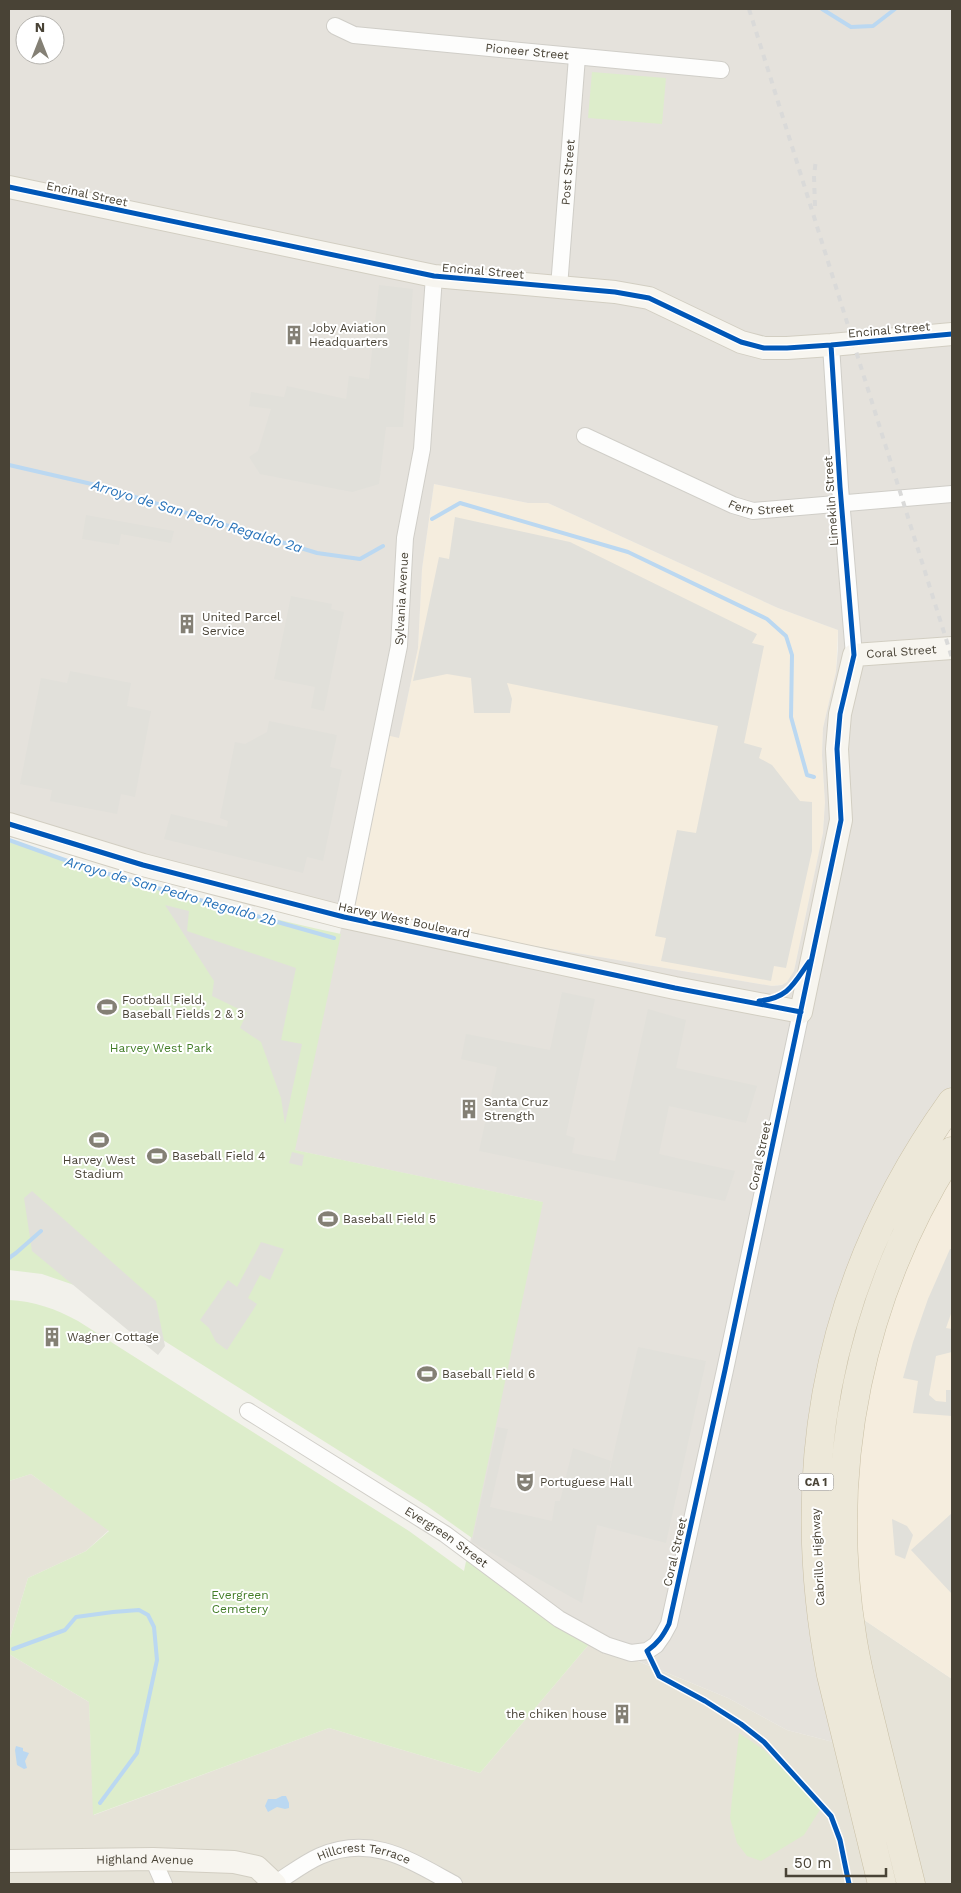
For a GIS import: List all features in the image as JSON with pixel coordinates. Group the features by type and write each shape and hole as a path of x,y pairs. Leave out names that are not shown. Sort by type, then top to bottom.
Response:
{"highway":[{"name":"Cabrillo Highway","path":"882,1884 831,1674 821,1617 814,1530 816,1471 823,1414 834,1358 860,1274 882,1221 899,1187 923,1144 952,1102"},
{"name":"Cabrillo Highway","path":"911,1884 852,1636 843,1550 843,1492 853,1406 873,1322 903,1241 952,1152"}],"street":[{"name":"Pioneer Street","path":"334,26 354,35 577,58 721,70"},
{"name":"Post Street","path":"559,287 577,58"},
{"name":"Encinal Street","path":"9,188 434,276 615,292 649,298 741,342 764,348 831,345 952,334"},
{"name":"Sylvania Avenue","path":"344,917 399,646 405,538 422,449 434,276"},
{"name":"Limekiln Street","path":"831,345 841,504 854,655"},
{"name":"Fern Street","path":"585,436 730,503 753,511 952,494"},
{"name":"Coral Street","path":"647,1651 656,1645 664,1635 669,1624 726,1370 841,820 837,749 840,714 854,655 952,648"},
{"name":"Harvey West Boulevard","path":"9,824 143,865 344,917 801,1012"},
{"path":"747,1002 774,999 786,993 812,958"},
{"name":"Evergreen Street","path":"248,1411 445,1534 559,1619 606,1645 631,1653 647,1651"},
{"name":"Hillcrest Terrace","path":"274,1884 319,1856 341,1849 363,1846 386,1851 454,1884"},
{"path":"153,1859 164,1884"},
{"name":"Highland Avenue","path":"9,1861 153,1859 234,1862 257,1867 274,1884"}],"shaded area":[{"path":"9,9 952,9 952,1127 900,1216 871,1284 849,1355 835,1429 829,1512 833,1599 844,1671 864,1750 787,1730 728,1698 582,1638 468,1552 542,1202 294,1150 344,914 9,837","holes":["434,484 528,503 548,503 778,608 838,630 836,672 823,728 822,755 825,802 823,833 794,971 787,982 782,985 772,986 345,914 382,734 399,738 418,648 422,569"]},
{"path":"379,285 413,289 403,427 386,427 379,484 352,492 260,474 249,457 258,451 271,409 249,406 251,392 284,397 287,386 346,399 349,376 369,379"},
{"path":"434,484 528,503 548,503 778,608 838,630 836,672 823,728 822,755 825,802 823,833 794,971 785,984 772,986 344,914 381,734 399,737 418,648 422,569"},
{"path":"86,515 174,531 171,543 121,534 119,545 82,539"},
{"path":"455,517 570,542 757,634 752,643 764,646 744,743 762,748 759,758 772,765 800,801 812,802 812,851 786,968 774,966 771,981 661,961 666,938 655,936 677,830 696,833 718,726 507,683 512,699 510,713 474,713 471,678 447,674 413,681 439,557 449,559"},
{"path":"291,596 332,604 331,609 344,612 324,711 311,708 315,687 274,679"},
{"path":"70,671 131,683 127,706 151,711 135,797 121,794 117,814 50,801 52,790 20,784 41,678 67,683"},
{"path":"269,721 337,735 330,767 342,770 323,861 307,857 303,873 164,839 171,814 227,827 228,821 220,818 235,742 245,744 267,732"},
{"path":"165,905 189,911 187,931 296,968 281,1040 302,1044 285,1124 281,1098 261,1042 240,1028 247,1013 212,996 214,981"},
{"path":"562,992 595,999 566,1135 575,1138 572,1153 615,1161 648,1009 686,1020 676,1068 757,1086 746,1123 669,1106 659,1154 735,1171 725,1201 479,1151 497,1067 461,1059 466,1034 550,1050"},
{"path":"952,1127 952,1679 833,1599 829,1512 835,1429 841,1393 859,1318 900,1216"},
{"path":"292,1152 304,1155 302,1166 289,1163"},
{"path":"32,1191 156,1301 165,1346 158,1355 32,1251 24,1198"},
{"path":"261,1242 284,1249 270,1280 260,1275 248,1298 257,1304 227,1350 216,1342 209,1328 200,1320 228,1280 237,1287"},
{"path":"950,1249 952,1249 952,1311 946,1328 952,1329 952,1352 936,1356 929,1395 936,1401 946,1402 946,1390 952,1390 952,1416 913,1413 918,1381 903,1378 928,1299"},
{"path":"638,1347 706,1361 666,1543 597,1525 582,1603 472,1542 497,1427 508,1429 490,1507 552,1521 555,1501 560,1501 573,1448 611,1461 607,1482"},
{"path":"31,1474 109,1530 86,1551 28,1578 9,1641 9,1481"},
{"path":"952,1513 952,1594 911,1550"},
{"path":"892,1519 907,1526 913,1535 905,1559 895,1555"},
{"path":"833,1599 952,1679 952,1884 9,1884 9,1654 89,1702 94,1815 329,1728 480,1773 591,1642 728,1698 787,1730 864,1750 844,1671"}],"green space":[{"path":"592,72 666,78 662,124 588,118"},
{"name":"Harvey West Park","path":"9,842 215,903 341,934 295,1150 543,1202 472,1538 427,1506 77,1286 42,1274 9,1270"},
{"name":"Evergreen Cemetery","path":"9,1300 45,1306 78,1321 409,1531 464,1571 468,1552 591,1642 480,1773 329,1728 93,1815 89,1702 9,1654 9,1641 28,1578 86,1551 109,1531 31,1474 9,1481"},
{"path":"739,1733 764,1750 821,1808 804,1835 761,1861 747,1856 737,1843 730,1818"}],"water":[{"path":"16,1746 23,1748 23,1751 29,1753 25,1761 27,1768 24,1769 17,1765"},
{"path":"286,1796 289,1808 277,1807 268,1812 265,1806 268,1799 276,1799"}],"waterway":[{"path":"822,9 851,27 873,26 895,9"},
{"name":"Arroyo de San Pedro Regaldo 2a","path":"9,465 96,485 317,553 360,559 383,546"},
{"name":"Arroyo de San Pedro Regaldo 2a","path":"432,519 460,503 628,552 767,619 786,636 792,655 791,717 807,775 814,777"},
{"name":"Arroyo de San Pedro Regaldo 2b","path":"9,840 87,868 334,938"},
{"path":"9,1258 41,1231"},
{"path":"13,1649 65,1630 76,1617 139,1610 148,1615 154,1627 157,1660 137,1753 100,1803"}],"railway":[{"path":"749,9 952,658"},
{"path":"815,206 814,176 816,159"}],"cycle path":[{"path":"9,187 434,276 615,292 649,298 741,342 764,348 831,345 952,334"},
{"path":"831,345 840,487 854,655 840,714 837,749 841,820 725,1370 669,1624 660,1639 647,1651 659,1676 705,1701 741,1724 764,1742 831,1816 840,1840 849,1884"},
{"path":"9,824 143,865 344,917 675,988 801,1012"},
{"path":"759,1001 777,997 784,993 790,988 809,962"}],"place":[{"name":"Joby Aviation Headquarters","path":"294,335"},
{"name":"United Parcel Service","path":"187,624"},
{"name":"Football Field, Baseball Fields 2 & 3","path":"107,1007"},
{"name":"Santa Cruz Strength","path":"469,1109"},
{"name":"Harvey West Stadium","path":"99,1140"},
{"name":"Baseball Field 4","path":"157,1156"},
{"name":"Baseball Field 5","path":"328,1219"},
{"name":"Wagner Cottage","path":"52,1337"},
{"name":"Baseball Field 6","path":"427,1374"},
{"name":"Portuguese Hall","path":"525,1482"},
{"name":"the chiken house","path":"622,1714"}]}
